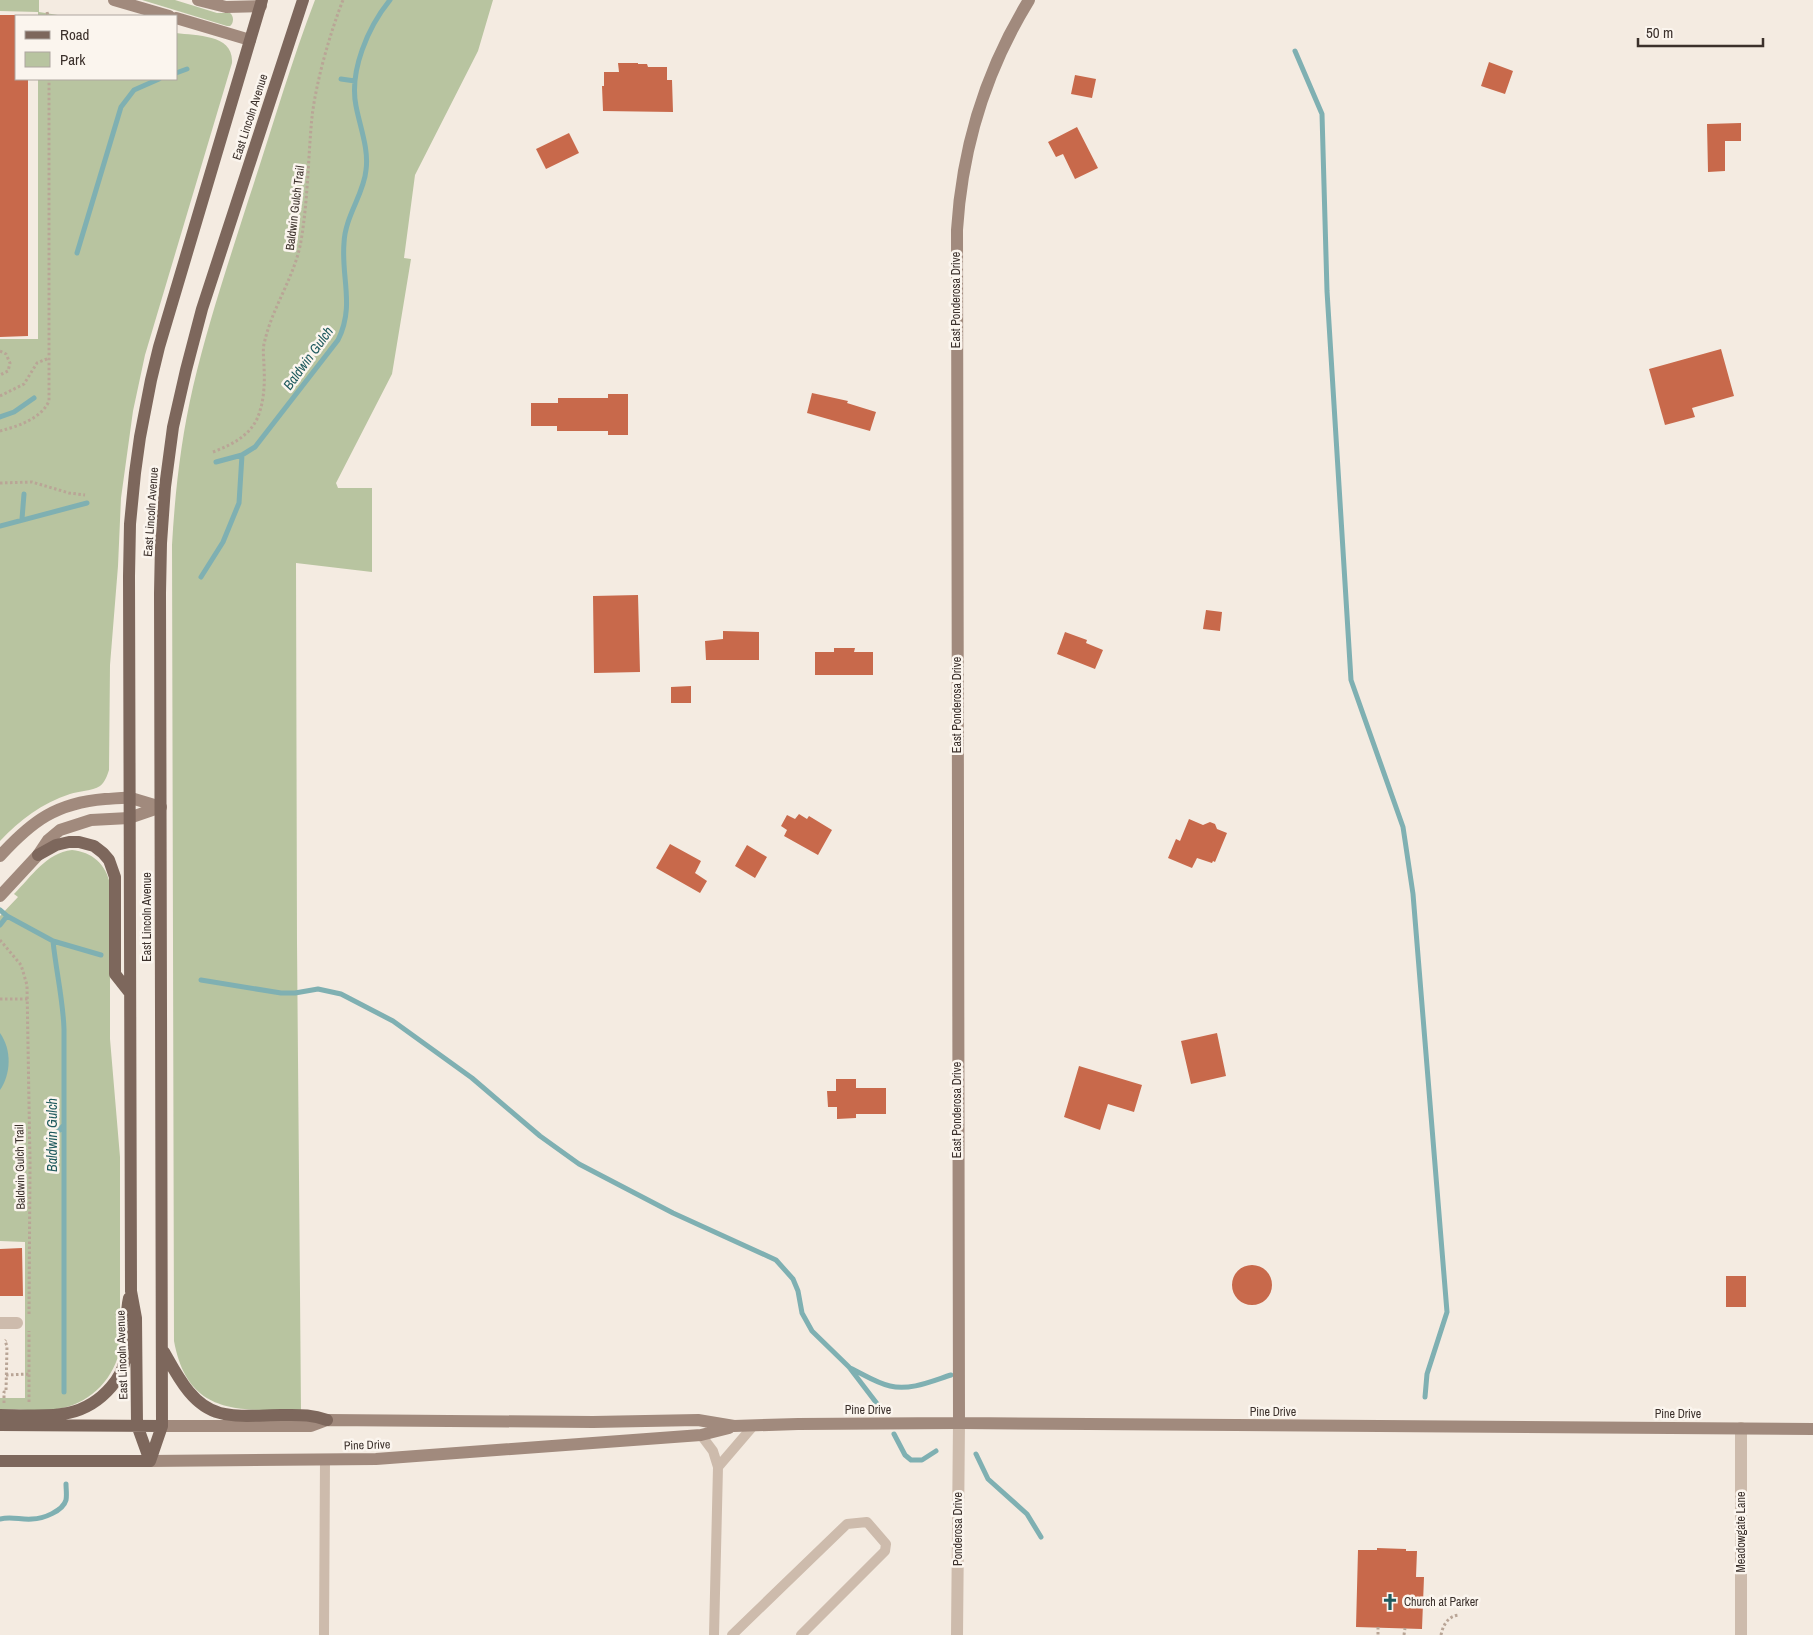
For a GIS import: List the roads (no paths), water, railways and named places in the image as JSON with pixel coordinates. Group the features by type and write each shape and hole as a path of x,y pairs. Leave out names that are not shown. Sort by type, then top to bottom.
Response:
{"main road":[{"path":"114,0 166,15"},
{"path":"198,0 218,6 231,7 261,3"},
{"name":"East Lincoln Avenue","path":"162,1426 161,543 165,487 174,426 202,309 303,0"},
{"name":"East Ponderosa Drive","path":"959,1423 957,230 964,167 976,115 997,59 1029,0"},
{"name":"East Lincoln Avenue","path":"150,1461 138,1425 136,1318 131,1291 129,576 131,507 140,437 159,348 261,3"},
{"path":"178,19 250,40"},
{"path":"0,856 27,828 57,809 82,802 130,798 161,807"},
{"path":"4,892 38,855 48,840 65,827 91,820 129,818 161,807"},
{"path":"38,855 56,845 79,842 94,846 109,860 115,877 115,974 130,992"},
{"path":"0,1415 71,1414 87,1407 100,1398 115,1382 124,1367 127,1309 131,1291"},
{"path":"163,1350 184,1386 198,1400 214,1411 236,1415 312,1415 327,1420"},
{"name":"Pine Drive","path":"0,1425 312,1426 327,1420 593,1422 698,1420 734,1426 959,1423 1813,1429"},
{"path":"150,1461 162,1426"},
{"name":"Pine Drive","path":"0,1461 376,1459 701,1435 734,1426"}],"street":[{"path":"0,1323 23,1324"},
{"name":"Ponderosa Drive","path":"957,1635 959,1423"},
{"name":"Meadowgate Lane","path":"1741,1428 1741,1635"}],"lane":[{"path":"718,1467 754,1425"},
{"path":"701,1435 713,1451 718,1467 714,1635"},
{"path":"324,1635 325,1460"},
{"path":"732,1635 847,1524 867,1522 886,1544 885,1551 801,1635"}],"water":[{"path":"0,1033 7,1047 9,1062 4,1084 0,1090"}],"waterway":[{"name":"Baldwin Gulch","path":"216,462 242,455 255,447 338,340 343,328 347,304 344,256 345,233 365,179 367,162 356,106 355,78 362,50 368,36 374,23 390,0"},
{"path":"1295,51 1322,114 1327,291 1351,680 1403,827 1413,894 1447,1312 1427,1374 1425,1397"},
{"path":"178,72 187,69"},
{"path":"341,79 355,81"},
{"path":"77,253 121,107 134,90 157,80"},
{"path":"0,417 14,412 34,398"},
{"path":"201,577 223,542 239,503 242,455"},
{"path":"22,519 24,494"},
{"name":"Baldwin Gulch","path":"0,526 87,503"},
{"name":"Baldwin Gulch","path":"0,910 7,916 53,941 101,955"},
{"path":"0,925 7,916"},
{"name":"Baldwin Gulch","path":"53,941 64,1029 64,1392"},
{"path":"201,980 281,993 295,993 318,989 341,994 393,1021 472,1078 540,1136 579,1164 673,1213 776,1260 793,1279 798,1291 802,1313 812,1331 849,1367 878,1405"},
{"path":"51,1139 63,1126"},
{"path":"850,1368 880,1383 898,1387 921,1385 951,1375"},
{"path":"894,1434 905,1455 911,1460 922,1460 936,1451"},
{"path":"976,1454 988,1479 1027,1514 1041,1537"},
{"name":"Baldwin Gulch","path":"0,1519 36,1519 52,1514 61,1508 66,1500 66,1484"}],"place":[{"name":"Church at Parker","path":"1390,1602"}]}
